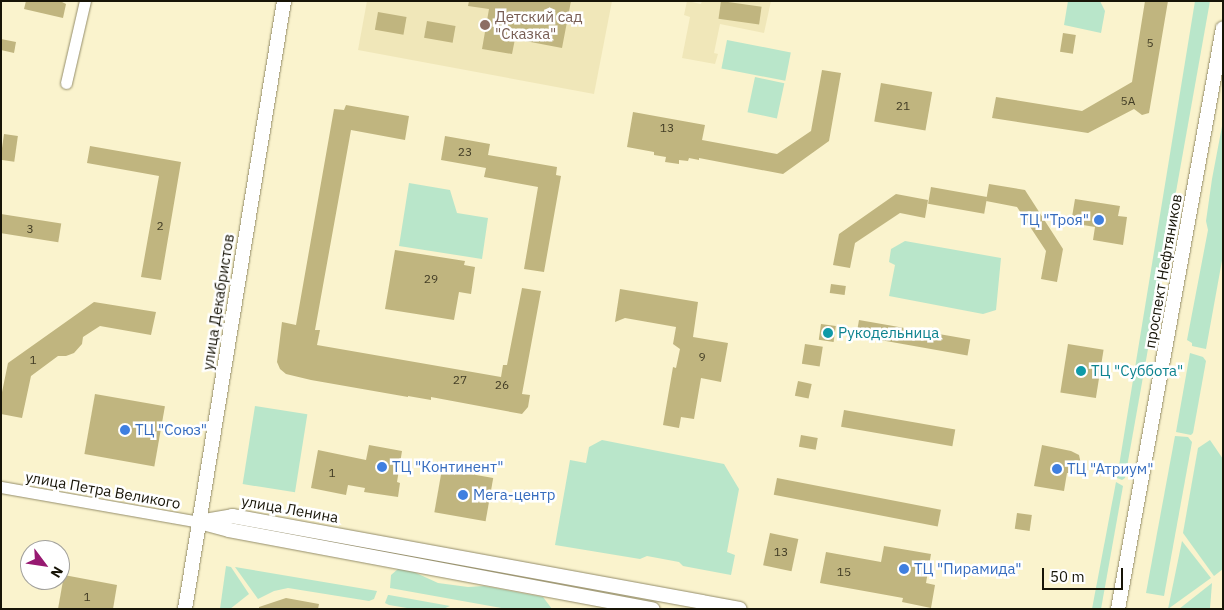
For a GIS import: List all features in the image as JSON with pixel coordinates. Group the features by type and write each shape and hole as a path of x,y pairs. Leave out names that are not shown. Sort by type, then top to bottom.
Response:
{"main road":[{"name":"улица Декабристов","path":"185,609 284,1"},
{"name":"проспект Нефтяников","path":"1118,609 1223,28"},
{"name":"улица Ленина","path":"200,522 232,516 536,570 740,609"},
{"path":"200,522 229,530 653,609"},
{"path":"533,586 536,570"}],"street":[{"path":"66,83 85,1"},
{"name":"улица Петра Великого","path":"1,487 200,522"}],"shaded area":[{"name":"Детский сад \"Сказка\"","path":"367,1 612,1 594,94 358,50"},
{"path":"687,1 701,4 702,1 771,1 764,33 720,24 714,53 718,54 715,64 682,58 690,17 684,15"}],"green space":[{"path":"1068,1 1100,1 1105,11 1101,33 1064,25"},
{"path":"1195,1 1210,1 1125,478 1122,480 1117,478"},
{"path":"727,40 791,52 785,81 721,68"},
{"path":"755,77 784,83 777,118 748,112"},
{"path":"1223,121 1223,255 1206,349 1192,346 1192,343 1187,340 1208,230 1206,221"},
{"path":"409,183 450,190 457,213 488,218 482,259 399,246"},
{"path":"905,241 1001,258 996,310 983,314 889,296 895,265 889,262 891,249"},
{"path":"1190,353 1203,357 1206,361 1193,433 1191,435 1176,432"},
{"path":"255,406 307,414 295,492 243,484"},
{"path":"1175,436 1188,437 1192,442 1164,596 1146,593"},
{"path":"602,440 724,464 739,489 727,552 735,555 731,575 683,566 679,562 647,556 640,559 555,545 570,460 586,463 589,447"},
{"path":"1210,440 1223,459 1223,569 1214,576 1183,533 1198,448"},
{"path":"1116,482 1123,486 1101,609 1092,609"},
{"path":"1182,541 1211,578 1168,609"},
{"path":"226,566 231,567 249,594 230,609 220,609"},
{"path":"235,567 377,591 374,599 369,601 288,588 274,591 258,599"},
{"path":"398,569 414,572 438,583 468,587 484,586 543,597 552,609 507,609 390,588 391,575"},
{"path":"1212,583 1210,609 1179,609"},
{"path":"388,595 450,606 443,609 413,609 389,605 385,603"}],"building":[{"path":"26,1 60,1 66,4 63,18 24,9"},
{"path":"469,1 571,1 562,48 515,39 512,54 482,49 489,9 468,6"},
{"path":"721,1 762,7 759,25 718,19"},
{"path":"1145,1 1168,1 1149,113 1142,115 1134,109 1088,133 992,118 996,97 1082,111 1132,82"},
{"path":"378,12 407,17 403,35 375,30"},
{"path":"427,21 456,26 453,43 424,38"},
{"path":"1063,33 1076,35 1073,54 1060,52"},
{"path":"1,39 16,42 14,53 1,50"},
{"path":"822,70 841,73 829,141 783,174 699,158 699,160 689,158 688,161 679,160 679,164 665,162 666,157 654,155 654,152 627,147 633,112 705,125 702,140 777,154 811,131"},
{"path":"881,83 932,92 925,130 874,121"},
{"path":"346,105 409,116 405,140 351,130 315,330 320,330 317,345 501,377 503,365 507,365 522,288 541,291 522,394 530,395 528,407 522,414 431,397 431,400 408,397 311,380 286,374 280,369 277,362 282,322 296,325 334,109 344,110"},
{"path":"4,134 18,136 14,162 1,160"},
{"path":"445,136 490,144 488,155 557,167 556,175 561,176 544,272 524,269 538,187 484,177 486,168 441,160"},
{"path":"90,146 181,162 161,280 141,277 159,176 87,163"},
{"path":"989,184 1025,190 1063,249 1057,282 1041,279 1046,251 1017,207 986,201"},
{"path":"931,187 987,197 984,214 928,204"},
{"path":"896,194 928,200 925,218 900,213 855,243 850,268 833,265 839,234"},
{"name":"ТЦ \"Троя\"","path":"1075,199 1120,206 1118,216 1127,217 1123,245 1093,240 1095,227 1071,223"},
{"path":"1,214 61,224 58,242 1,233"},
{"path":"395,250 465,261 464,265 475,267 471,294 459,292 454,320 385,309"},
{"path":"831,284 846,286 845,295 830,293"},
{"path":"620,289 698,302 693,337 728,343 721,382 701,378 694,419 681,417 679,428 663,425 673,367 676,368 680,349 673,344 676,327 625,318 615,322"},
{"path":"94,302 156,312 151,335 100,326 83,337 82,344 74,353 58,356 31,376 22,418 1,414 1,397 8,363"},
{"path":"859,320 970,340 968,355 856,336"},
{"name":"Рукодельница","path":"821,324 836,326 834,342 819,340"},
{"path":"805,344 823,347 820,367 802,364"},
{"name":"ТЦ \"Суббота\"","path":"1068,344 1104,350 1096,398 1060,392"},
{"path":"798,381 812,384 809,399 795,396"},
{"name":"ТЦ \"Союз\"","path":"95,394 165,406 154,466 84,454"},
{"path":"844,410 955,430 952,446 841,427"},
{"path":"801,435 818,438 816,450 799,447"},
{"path":"369,445 402,451 397,482 400,483 398,497 364,492 365,488 348,485 346,495 311,488 318,450 366,460"},
{"name":"ТЦ \"Атриум\"","path":"1042,445 1071,451 1079,455 1081,464 1075,473 1067,473 1064,491 1034,486"},
{"name":"Мега-центр","path":"442,469 493,478 486,521 434,512"},
{"path":"777,478 941,510 938,527 774,495"},
{"path":"1017,513 1032,515 1030,531 1015,529"},
{"path":"770,533 798,539 792,571 763,565"},
{"path":"884,546 931,554 926,583 935,585 931,608 902,602 903,598 820,583 826,552 881,562"},
{"path":"70,576 117,585 113,609 58,609 61,590 70,590"},
{"path":"286,598 319,604 318,609 259,609 259,607"}],"place":[{"name":"Детский сад \"Сказка\"","path":"485,25"},
{"name":"ТЦ \"Троя\"","path":"1099,220"},
{"name":"Рукодельница","path":"828,333"},
{"name":"ТЦ \"Суббота\"","path":"1081,371"},
{"name":"ТЦ \"Союз\"","path":"125,430"},
{"name":"ТЦ \"Континент\"","path":"382,467"},
{"name":"ТЦ \"Атриум\"","path":"1057,469"},
{"name":"Мега-центр","path":"463,495"},
{"name":"ТЦ \"Пирамида\"","path":"904,569"}]}
